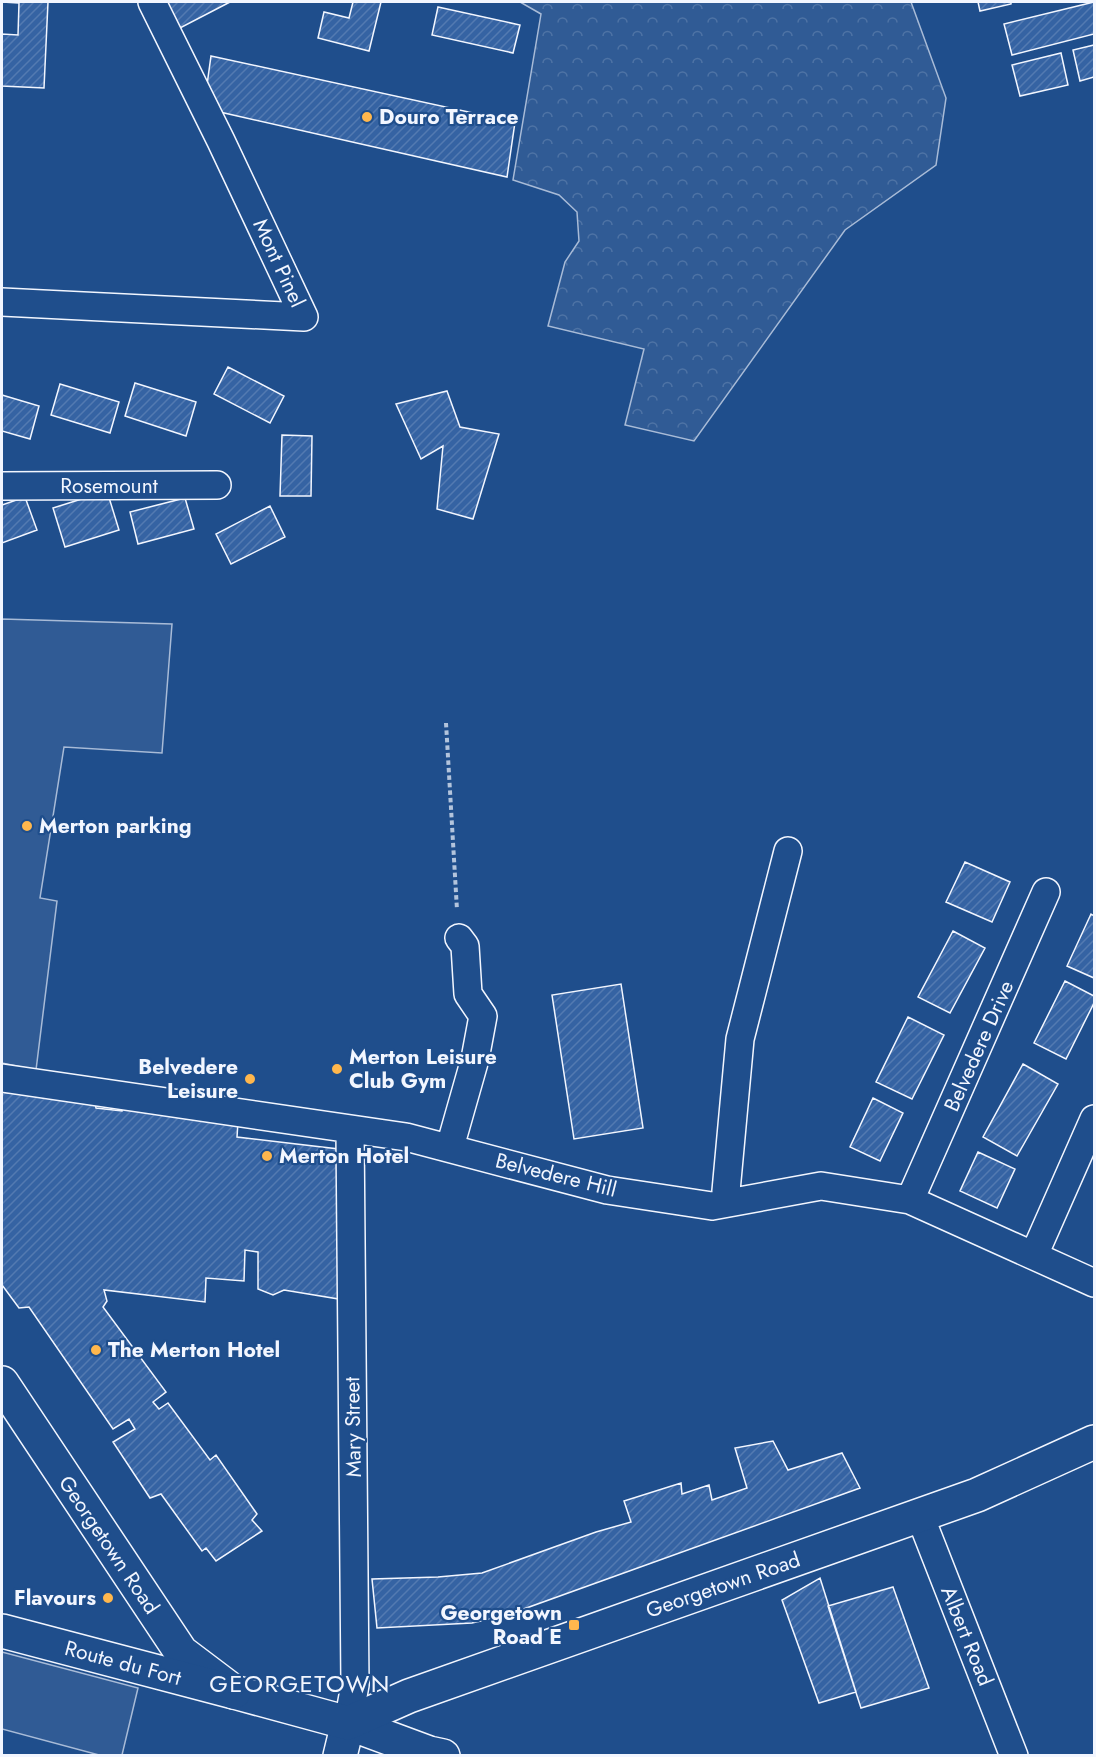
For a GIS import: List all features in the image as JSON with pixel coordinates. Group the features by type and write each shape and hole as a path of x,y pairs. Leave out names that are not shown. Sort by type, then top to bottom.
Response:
{"main road":[{"name":"Georgetown Road","path":"2,1383 181,1652 234,1692"},
{"name":"Georgetown Road","path":"343,1746 409,1696 920,1516 976,1495 1095,1442"},
{"name":"Route du Fort","path":"2,1631 234,1692 343,1746 442,1755"}],"street":[{"name":"Mont Pinel","path":"2,302 304,317 226,150 152,2"},
{"name":"Rosemount","path":"2,486 217,485"},
{"path":"728,1203 726,1191 740,1039 788,851"},
{"name":"Belvedere Drive","path":"910,1200 1046,892"},
{"path":"450,1147 475,1059 483,1016 468,994 465,946 459,938"},
{"name":"Belvedere Hill","path":"2,1078 406,1137 607,1190 712,1206 821,1186 910,1200 1095,1283"},
{"path":"1034,1255 1095,1119"},
{"name":"Mary Street","path":"343,1746 355,1685 350,1130"},
{"name":"Albert Road","path":"920,1516 1014,1755"}],"path":[{"path":"446,723 459,938"}],"shaded area":[{"name":"Merton parking","path":"2,619 172,624 162,753 64,747 40,898 57,901 36,1070 2,1063"},
{"path":"2,1652 138,1688 122,1755 99,1755 2,1729"}],"green space":[{"path":"520,2 911,2 946,98 936,165 845,230 694,441 625,425 644,349 548,326 565,262 579,241 577,212 559,195 513,180 541,14"}],"building":[{"path":"2,2 48,2 44,88 2,86 2,34 18,35 19,3"},
{"path":"230,2 180,28 167,3"},
{"path":"353,2 381,2 369,51 318,38 324,12 349,18"},
{"path":"978,2 1011,2 1011,4 980,11"},
{"path":"1094,2 1094,34 1012,55 1004,24"},
{"path":"438,7 520,25 513,53 432,35"},
{"path":"1094,45 1094,77 1080,81 1073,50"},
{"path":"1061,53 1068,85 1020,96 1012,65"},
{"name":"Douro Terrace","path":"211,56 515,122 507,177 220,112 207,85"},
{"path":"228,367 284,396 270,423 214,394"},
{"path":"135,383 196,402 186,436 125,416"},
{"path":"60,384 119,402 110,433 51,415"},
{"path":"447,391 460,427 499,434 473,519 437,509 443,446 421,459 396,404"},
{"path":"2,395 39,406 30,439 2,431"},
{"path":"282,435 312,436 311,496 280,496"},
{"path":"107,491 119,530 65,547 53,508"},
{"path":"25,497 37,530 2,543 2,505"},
{"path":"185,498 194,529 138,544 130,512"},
{"path":"270,506 285,537 231,564 216,534"},
{"path":"965,862 1010,882 992,922 946,902"},
{"path":"1091,914 1094,916 1094,978 1067,966"},
{"path":"953,931 985,948 950,1013 918,997"},
{"path":"1065,981 1094,996 1094,1003 1066,1059 1034,1043"},
{"path":"621,984 643,1128 574,1139 552,995"},
{"path":"908,1017 944,1035 912,1099 876,1082"},
{"path":"1023,1064 1058,1084 1017,1156 983,1137"},
{"name":"The Merton Hotel","path":"2,1092 95,1103 96,1108 122,1111 123,1106 238,1122 237,1137 347,1150 345,1300 284,1290 273,1295 258,1289 258,1252 245,1250 244,1281 206,1278 205,1302 104,1290 107,1301 103,1307 166,1392 153,1402 159,1409 168,1403 210,1460 216,1455 257,1514 252,1520 262,1531 216,1561 206,1548 202,1551 161,1494 150,1498 113,1442 135,1429 129,1419 113,1429 29,1307 19,1308 2,1285"},
{"path":"873,1098 903,1113 880,1161 850,1147"},
{"path":"978,1152 1015,1169 997,1208 960,1191"},
{"path":"773,1441 788,1470 842,1453 860,1488 507,1615 472,1623 377,1628 372,1579 482,1573 596,1532 631,1522 624,1501 681,1483 682,1494 709,1485 712,1500 747,1488 735,1448"},
{"path":"820,1578 856,1692 819,1703 782,1600"},
{"path":"893,1587 929,1688 861,1708 828,1606"}],"place":[{"name":"Douro Terrace","path":"367,117"},
{"name":"Merton parking","path":"27,826"},
{"name":"Merton Leisure Club Gym","path":"337,1069"},
{"name":"Belvedere Leisure","path":"250,1079"},
{"name":"Merton Hotel","path":"267,1156"},
{"name":"The Merton Hotel","path":"96,1350"},
{"name":"Flavours","path":"108,1598"},
{"name":"Georgetown Road E","path":"574,1625"}],"district":[{"name":"GEORGETOWN","path":"300,1683"}]}
